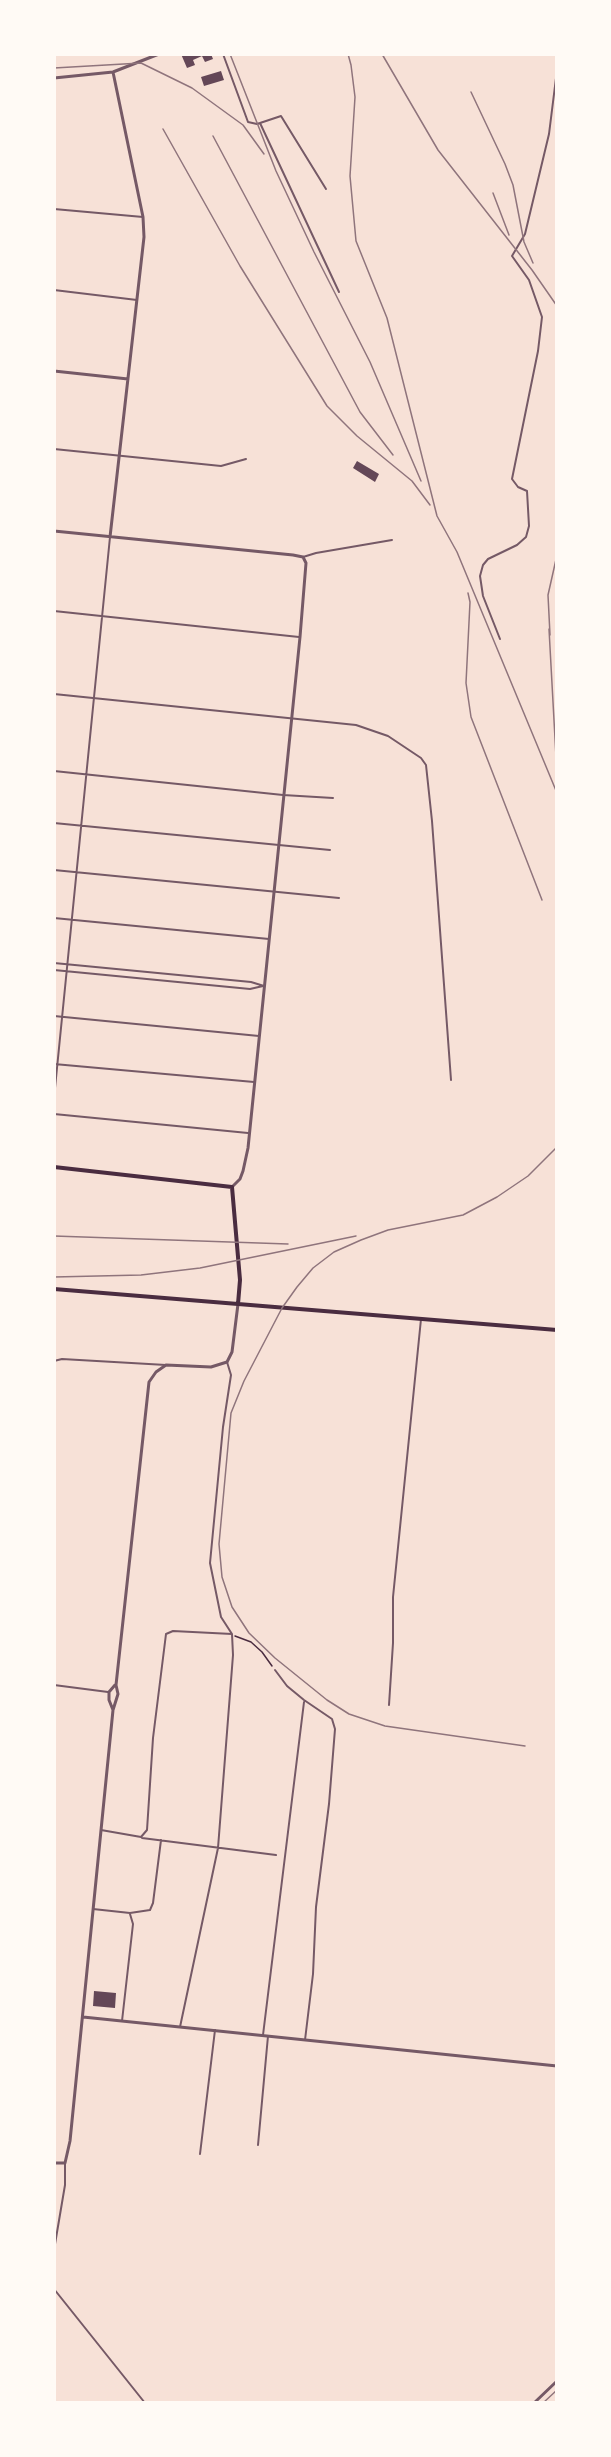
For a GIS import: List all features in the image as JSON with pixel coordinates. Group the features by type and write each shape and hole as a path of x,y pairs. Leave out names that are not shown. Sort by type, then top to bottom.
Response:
{"main road":[{"path":"54,1167 232,1187 239,1270 238,1304"},
{"path":"54,1288 557,1330"}],"street":[{"path":"54,78 113,72 159,54"},
{"path":"223,54 248,122 260,123 281,116 326,189"},
{"path":"500,639 483,596 480,576 488,559 517,545 526,537 530,526 526,491 518,487 512,479 536,363 542,317 529,280 512,256 525,234 549,134 557,70"},
{"path":"54,1098 118,456 144,237 143,217 113,72"},
{"path":"260,123 339,292"},
{"path":"54,209 143,217"},
{"path":"54,290 137,300"},
{"path":"54,371 128,379"},
{"path":"54,449 221,466 246,459"},
{"path":"54,531 303,558 316,553 392,540"},
{"path":"232,1187 240,1179 243,1171 250,1133 300,637 306,568 303,558"},
{"path":"54,611 300,637"},
{"path":"54,694 356,725 388,736 408,748 426,765 438,890 451,1080"},
{"path":"54,771 283,795 333,798"},
{"path":"54,823 330,850"},
{"path":"54,870 339,898"},
{"path":"54,918 270,939"},
{"path":"54,963 251,982 264,986"},
{"path":"54,970 250,989 264,986"},
{"path":"54,1016 260,1036"},
{"path":"56,1064 255,1082"},
{"path":"54,1114 250,1133"},
{"path":"180,2027 219,1848 233,1643 232,1634 221,1617 210,1563 223,1427 231,1375 227,1362 232,1352 238,1304"},
{"path":"389,1705 393,1597 421,1320"},
{"path":"54,1361 62,1359 211,1367 227,1362"},
{"path":"54,2250 70,2141 113,1710 118,1694 116,1685 149,1382 156,1372 166,1365"},
{"path":"141,1837 147,1830 153,1738 166,1635 172,1630 232,1634"},
{"path":"274,1671 287,1686 332,1719 335,1729 329,1804 316,1907 313,1974 305,2040"},
{"path":"54,1685 109,1692"},
{"path":"113,1710 109,1692 116,1685"},
{"path":"258,2145 266,2036 304,1700"},
{"path":"101,1830 276,1855"},
{"path":"93,1909 130,1913 150,1910 153,1903 161,1840"},
{"path":"122,2021 133,1924 130,1913"},
{"path":"82,2017 557,2066"},
{"path":"200,2154 215,2030"},
{"path":"54,2163 65,2163"},
{"path":"54,2289 145,2403"},
{"path":"534,2403 557,2381"}],"path":[{"path":"232,1634 251,1642 262,1652 274,1671"}],"building":[{"path":"181,54 211,54 213,59 205,62 202,56 193,60 195,65 187,68"},
{"path":"221,71 224,80 204,86 201,77"},
{"path":"357,461 379,474 375,482 353,468"},
{"path":"94,1991 116,1993 115,2008 93,2006"}],"railway":[{"path":"230,54 276,171 370,362 421,481"},
{"path":"348,54 355,97 350,176 356,241 387,318 437,516 457,552 557,793"},
{"path":"382,54 438,150 532,270 557,306"},
{"path":"54,68 141,63 192,88 243,125 264,154"},
{"path":"471,92 513,185 524,242 533,263"},
{"path":"163,129 240,266 327,406 357,436 412,481 430,505"},
{"path":"213,136 360,412 393,455"},
{"path":"493,193 509,235"},
{"path":"550,635 548,595 557,555"},
{"path":"468,593 470,602 466,683 471,717 542,900"},
{"path":"549,629 557,775"},
{"path":"525,1746 385,1726 349,1714 327,1700 275,1658 249,1633 232,1607 222,1577 219,1544 231,1413 244,1381 282,1308 313,1268 334,1252 388,1230 463,1215 497,1197 528,1176 557,1147"},
{"path":"54,1236 288,1244"},
{"path":"54,1277 141,1275 200,1268 356,1236"},
{"path":"543,2403 557,2390"}]}
